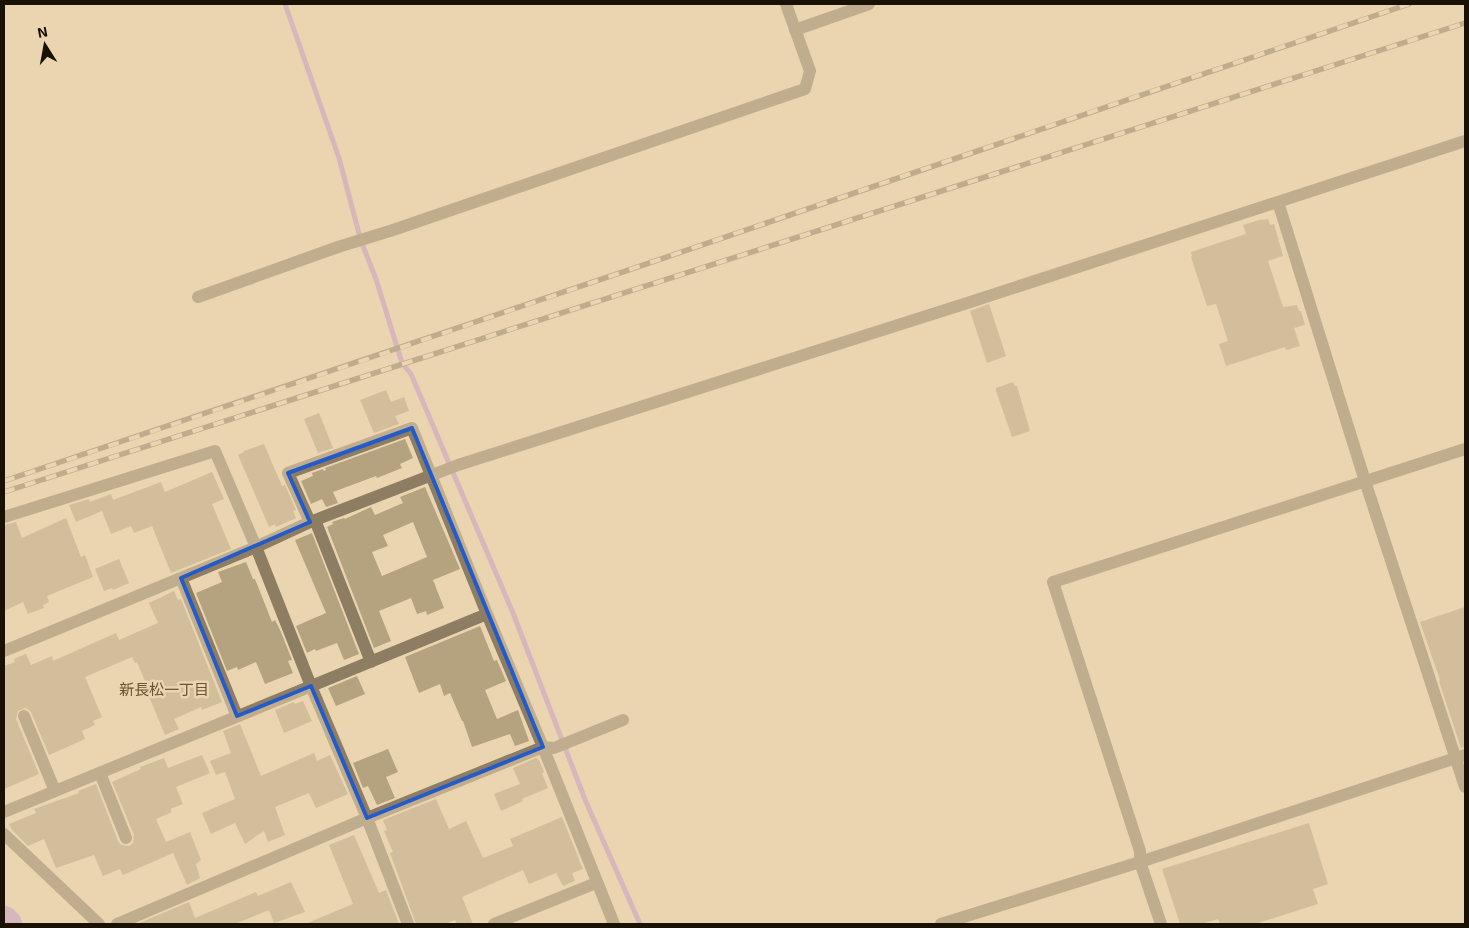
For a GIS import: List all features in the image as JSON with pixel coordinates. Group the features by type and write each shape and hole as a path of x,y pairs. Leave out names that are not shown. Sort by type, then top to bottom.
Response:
{"street":[{"path":"198,297 338,247 393,230 805,89 810,71 786,4"},
{"path":"795,30 869,4"},
{"path":"4,651 256,547 312,521 458,464 1465,141"},
{"path":"1278,202 1364,481 1461,756 1465,787"},
{"path":"371,662 312,521 288,473 412,428 435,474 487,614 548,747 596,883 614,924"},
{"path":"4,517 215,450 256,547 310,686 368,818 408,924"},
{"path":"1161,924 1140,862 1140,851 1053,582 1465,450"},
{"path":"181,578 237,716"},
{"path":"4,812 487,614"},
{"path":"24,716 55,791"},
{"path":"117,924 368,818 548,747 571,741 623,720"},
{"path":"941,924 1140,862 1461,756"},
{"path":"100,773 126,838"},
{"path":"4,834 100,924"},
{"path":"494,924 596,883"}],"highlighted area":[{"path":"412,428 543,747 367,818 311,686 237,716 181,578 310,522 288,473"}],"building":[{"path":"1268,219 1270,225 1274,224 1283,256 1268,261 1283,307 1297,305 1299,311 1301,311 1305,325 1294,328 1300,346 1286,350 1285,347 1226,366 1219,344 1228,341 1216,304 1207,306 1191,252 1246,234 1243,225"},
{"path":"989,304 1006,356 987,363 970,311"},
{"path":"1013,382 1017,386 1030,431 1012,437 996,388"},
{"path":"386,390 391,402 404,397 409,411 395,416 399,424 374,433 360,400"},
{"path":"319,413 333,448 318,453 304,419"},
{"path":"405,439 413,458 400,464 402,468 333,492 338,503 326,507 322,499 311,504 301,481 313,476 312,473 323,469 324,471 326,470 325,468"},
{"path":"264,444 282,486 285,485 296,510 293,511 296,518 276,527 275,524 269,527 238,455"},
{"path":"212,472 224,499 212,504 231,549 171,573 152,526 134,533 131,526 111,534 102,511 76,522 69,505 89,499 90,502 111,494 113,500 161,482 165,492"},
{"path":"425,487 460,569 433,580 444,608 427,615 426,611 417,614 411,598 379,611 391,641 374,648 327,527 333,524 332,522 345,519 371,507 375,515 403,503 400,497","holes":["413,522 427,557 382,576 372,552 388,546 383,535"]},
{"path":"66,518 81,557 85,555 93,577 47,596 49,602 43,605 44,608 28,614 23,602 4,611 4,525 16,522 22,538"},
{"path":"312,533 359,654 344,660 337,643 307,653 296,626 326,613 295,540"},
{"path":"119,559 129,583 113,590 112,588 104,591 95,569"},
{"path":"246,562 272,622 275,620 292,660 288,661 293,673 265,684 256,662 238,670 237,667 227,671 196,593 222,582 218,572"},
{"path":"174,591 178,600 181,599 222,702 202,710 201,707 174,719 179,729 165,735 137,662 135,663 132,657 85,677 102,717 93,721 95,725 82,731 85,739 49,755 31,712 26,708 18,711 16,719 39,774 4,789 4,666 15,662 14,659 26,654 31,665 52,656 53,661 116,633 119,640 158,623 149,603"},
{"path":"1465,607 1465,747 1461,748 1420,622"},
{"path":"480,626 494,661 497,660 506,681 485,690 497,719 518,710 529,741 515,746 510,734 472,747 450,693 444,696 440,684 419,693 405,657"},
{"path":"357,676 365,694 336,706 328,688"},
{"path":"303,701 312,721 284,733 275,710 294,702 295,704"},
{"path":"240,724 261,776 314,753 317,761 330,755 348,794 316,808 309,793 275,807 285,835 268,842 264,831 245,844 235,823 211,834 202,813 235,799 225,772 216,775 210,761 231,753 223,731"},
{"path":"388,749 398,772 386,777 395,798 377,805 368,786 363,788 353,763"},
{"path":"202,755 210,773 176,787 183,804 170,809 172,812 156,819 166,842 190,832 201,860 196,864 200,878 187,885 173,853 123,875 120,869 103,876 94,855 56,868 44,839 28,846 12,830 9,824 36,813 34,809 79,793 78,791 96,784 118,841 121,845 129,846 133,843 134,835 112,782 141,769 140,767 164,758 168,768"},
{"path":"536,758 539,760 544,772 542,773 548,788 522,799 523,801 501,811 494,794 520,784 513,768"},
{"path":"436,799 449,829 466,821 483,858 513,846 510,839 562,817 583,869 572,873 575,881 563,886 556,873 529,884 523,870 462,897 473,924 457,924 455,920 444,924 416,924 390,853 393,852 384,831 387,830 383,820"},
{"path":"1309,823 1328,884 1313,889 1318,904 1255,924 1220,924 1218,919 1201,924 1180,924 1162,869"},
{"path":"354,835 379,893 386,890 399,924 305,924 353,904 329,845"},
{"path":"291,882 305,912 274,923 269,910 235,924 137,924 189,902 195,918 256,892 258,896"}],"waterway":[{"path":"285,4 339,158 361,241 376,279 402,363 411,374 513,613 586,802 640,924"},
{"path":"4,921 7,924"}],"railway":[{"path":"4,481 1409,4"},
{"path":"4,492 1465,23"}],"district":[{"name":"新長松一丁目","path":"164,690"}]}
